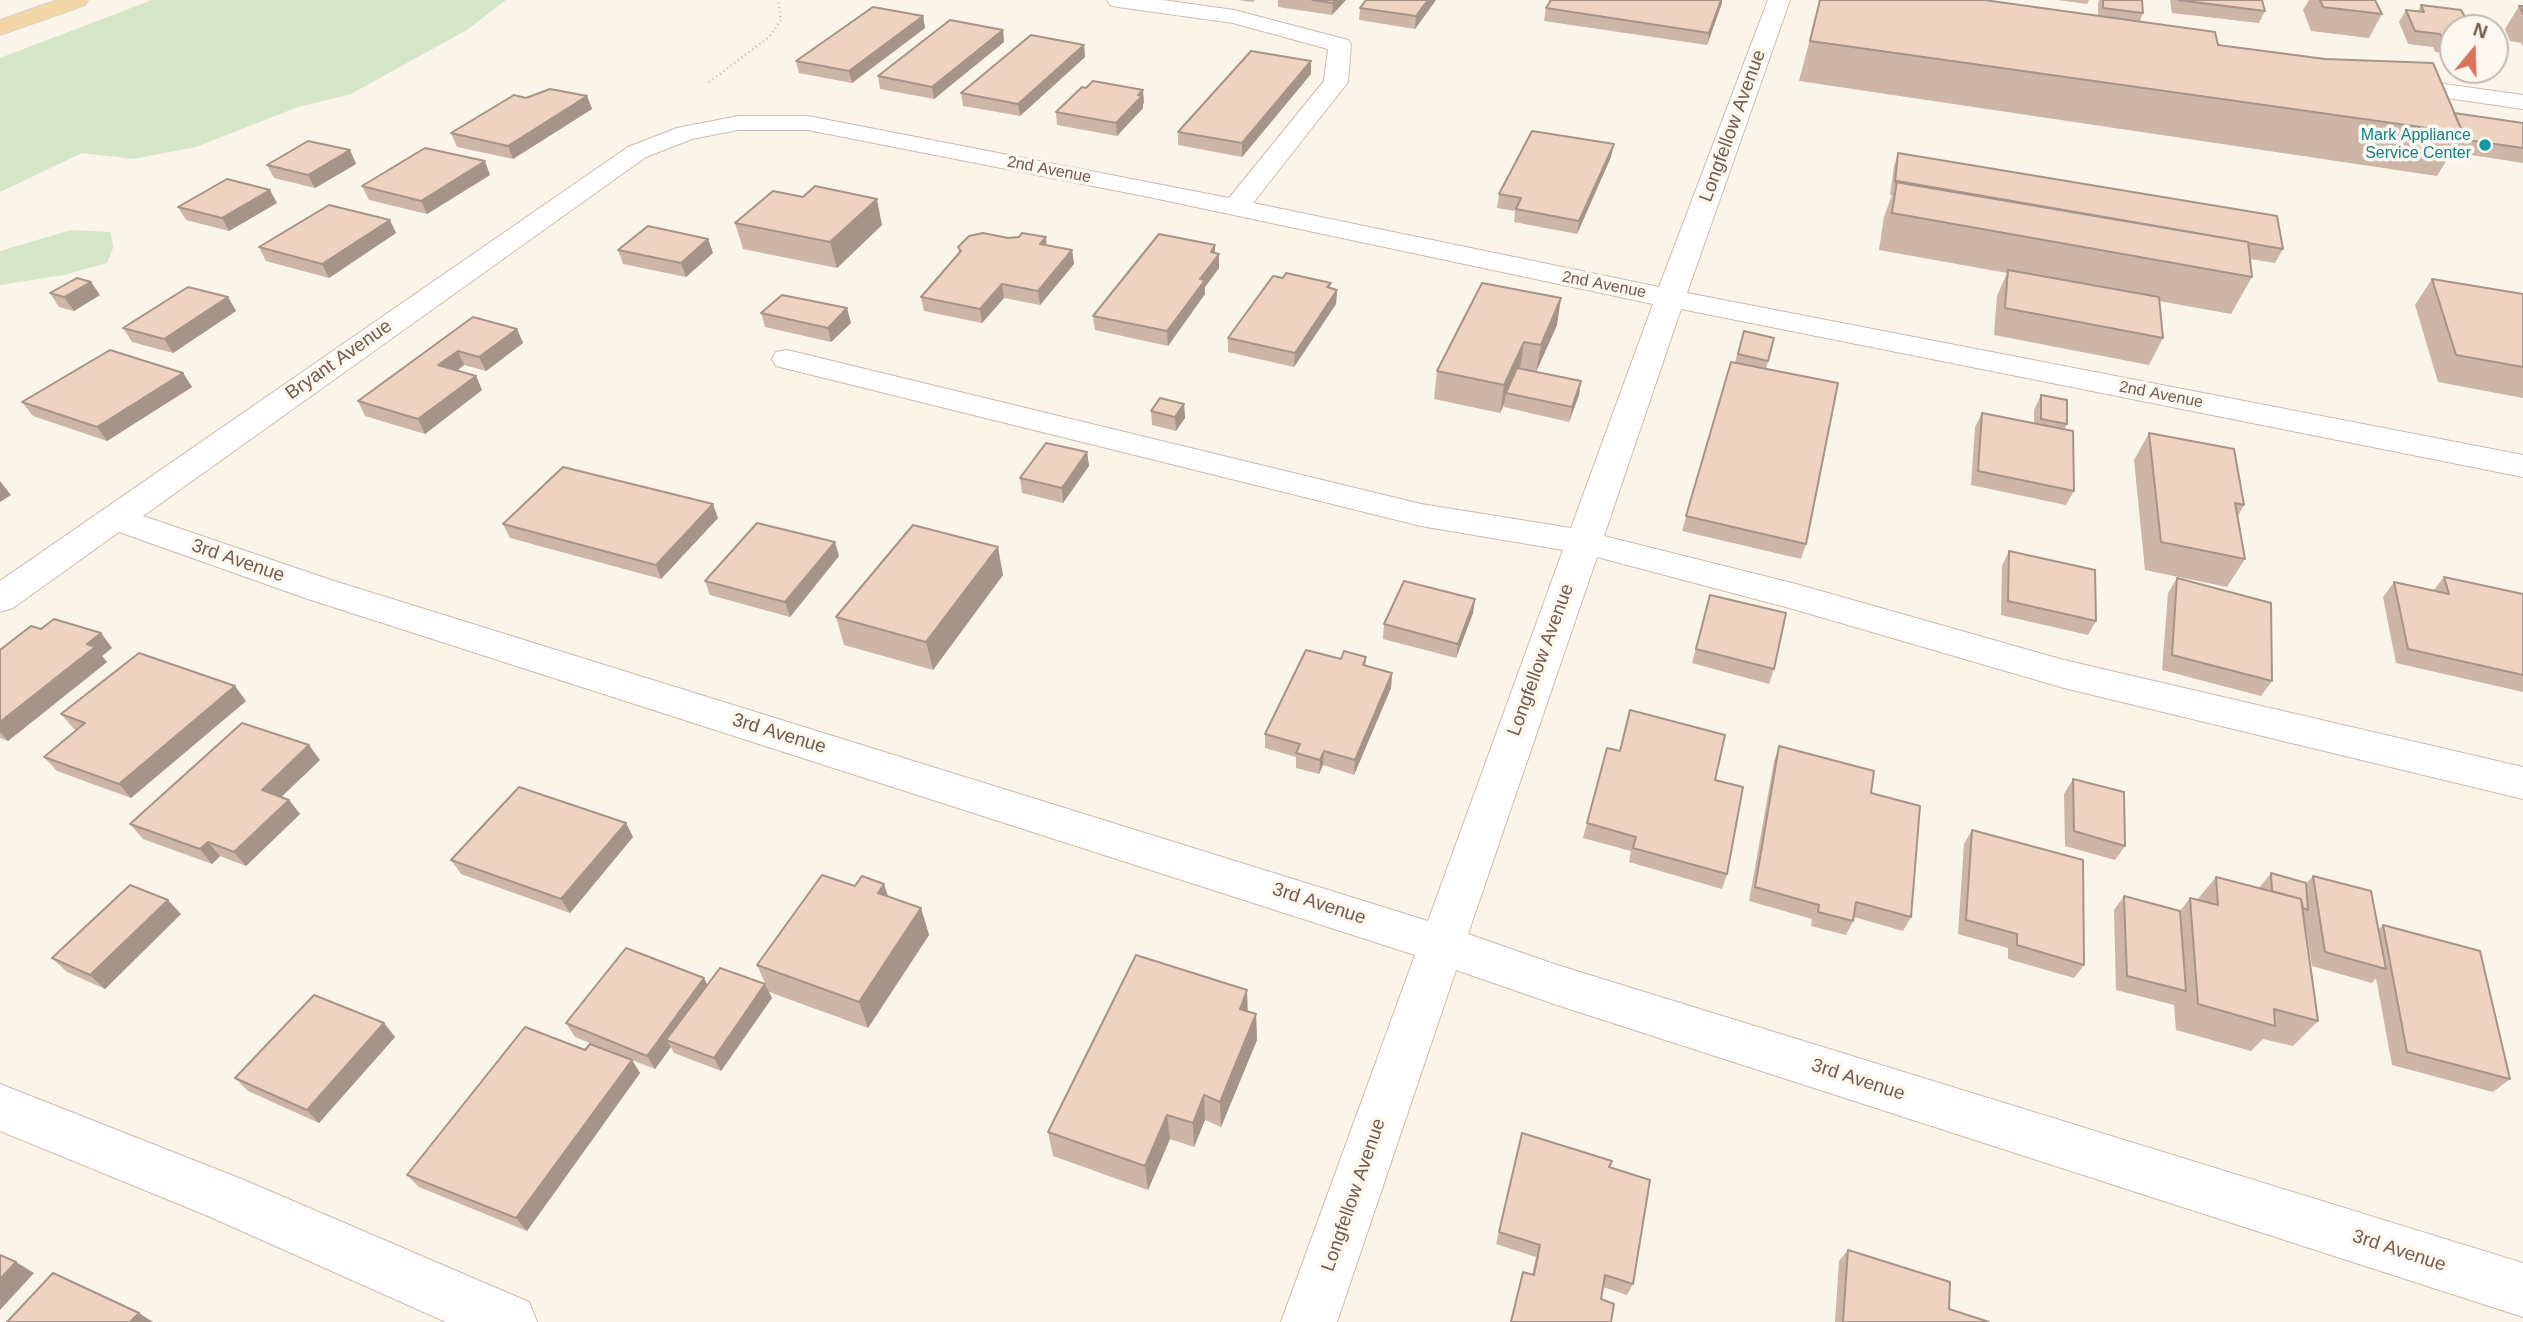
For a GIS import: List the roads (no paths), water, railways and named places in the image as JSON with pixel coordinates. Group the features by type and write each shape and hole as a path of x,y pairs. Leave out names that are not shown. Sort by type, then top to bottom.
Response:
{"main road":[{"path":"0,28 77,0"}],"street":[{"path":"1118,0 1234,17 1340,46 1336,82 1236,208"},
{"name":"Longfellow Avenue","path":"1309,1322 1583,542 1779,0"},
{"path":"2372,80 2523,102"},
{"name":"2nd Avenue","path":"685,133 738,123 807,123 1670,298 2523,466"},
{"name":"Bryant Avenue","path":"0,599 637,152 685,133"},
{"path":"787,359 1421,515 1583,542 1796,597 2064,674 2523,783"},
{"name":"3rd Avenue","path":"116,519 318,589 1356,915 1556,985 2523,1290"},
{"path":"0,1107 226,1198 509,1322"}],"place":[{"name":"Mark Appliance Service Center","path":"2485,145"}]}
